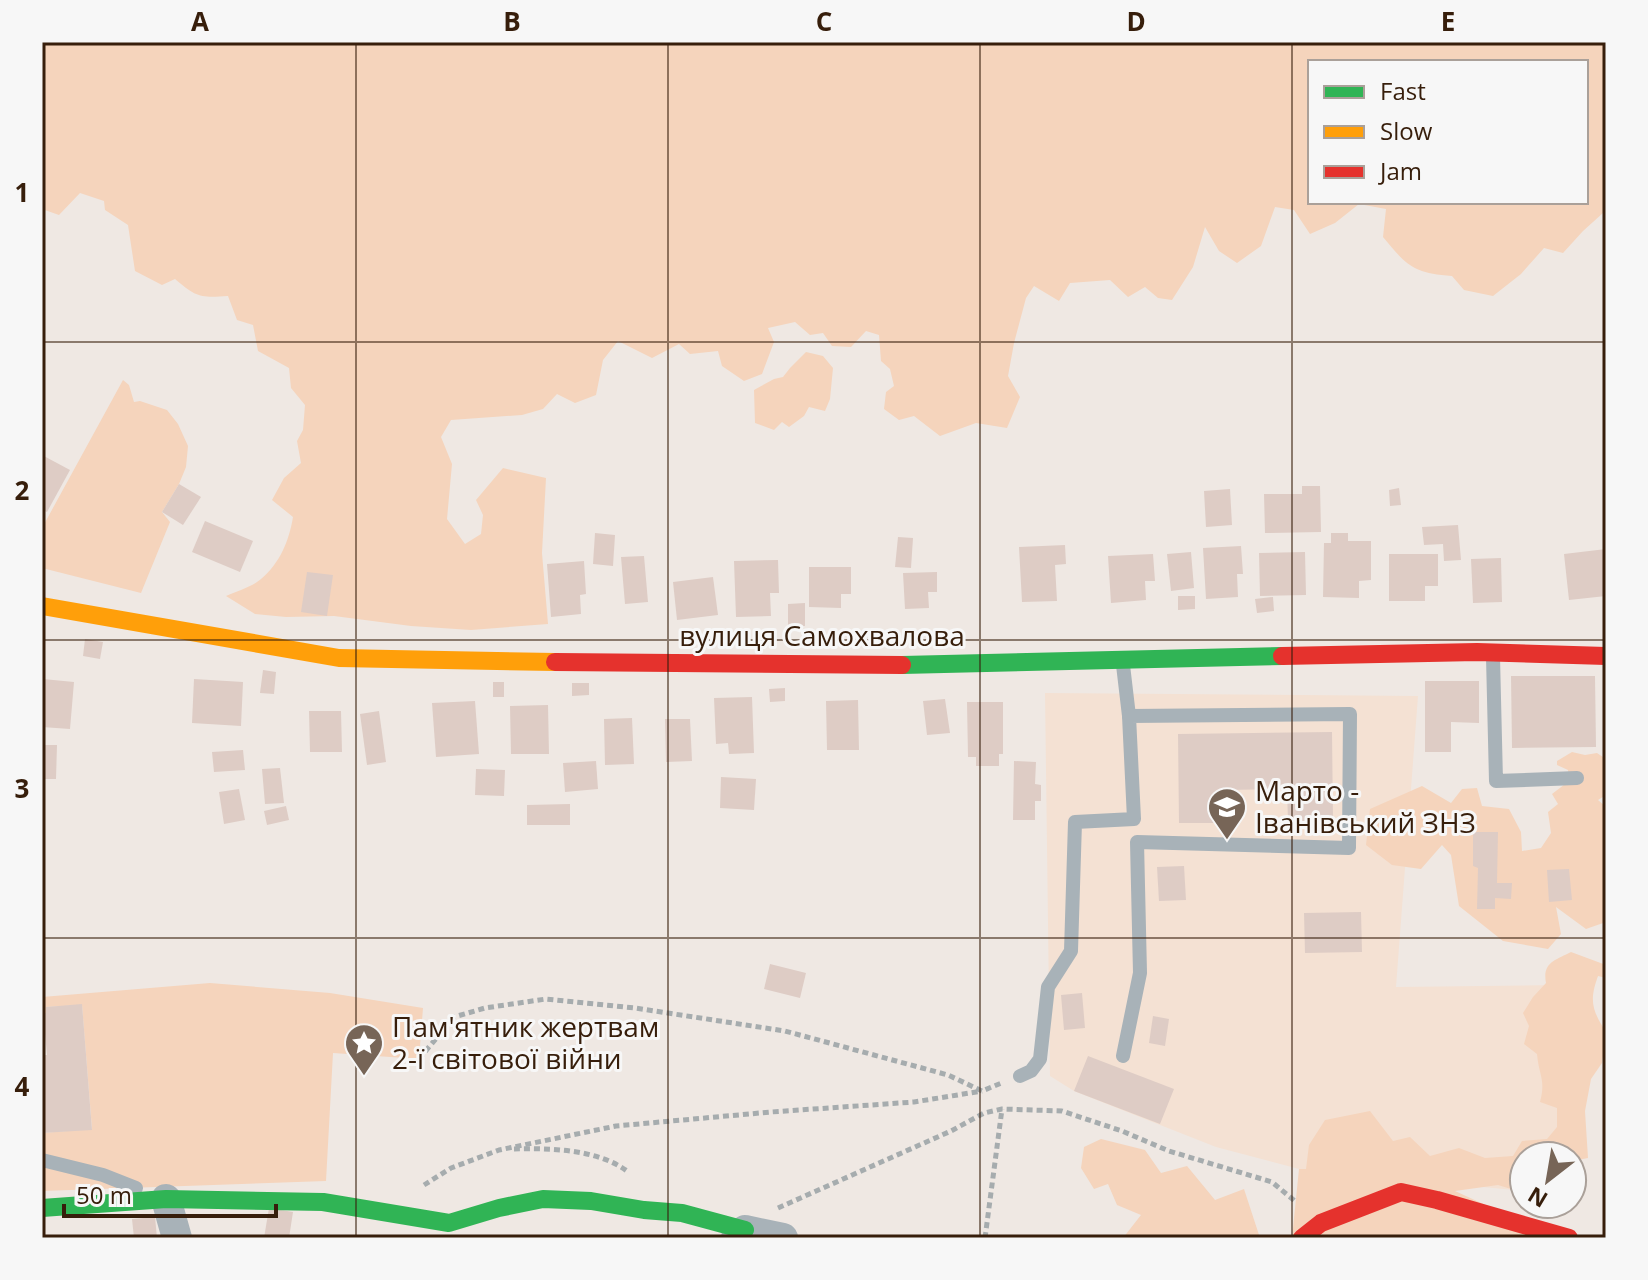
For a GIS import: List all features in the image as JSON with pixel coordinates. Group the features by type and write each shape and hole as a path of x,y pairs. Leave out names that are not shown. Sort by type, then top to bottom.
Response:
{"street":[{"name":"вулиця Самохвалова","path":"42,606 339,658 907,665 1493,653 1606,656"},
{"path":"1302,1238 1321,1223 1401,1192 1569,1238"},
{"path":"166,1199 177,1238"},
{"path":"42,1208 166,1199 323,1202 449,1223 543,1199 591,1201 682,1213 740,1234 783,1238"}],"lane":[{"path":"1493,653 1496,781 1577,778"},
{"path":"1020,1076 1031,1071 1040,1059 1048,987 1071,951 1075,822 1134,819 1129,716 1122,660"},
{"path":"1123,1056 1140,973 1137,842 1349,848 1350,714 1129,716"},
{"path":"42,1160 103,1175 166,1199"}],"path":[{"path":"419,1059 454,1017 485,1008 546,999 635,1008 785,1031 948,1075 982,1091"},
{"path":"378,1212 451,1168 499,1150 616,1126 914,1102 982,1091 1020,1076"},
{"path":"740,1234 756,1220 793,1200 951,1131 984,1113 1002,1109 1062,1111 1169,1151 1272,1182 1321,1223"},
{"path":"985,1238 1002,1109"}],"shaded area":[{"path":"42,42 1606,42 1606,202 1603,213 1563,253 1544,248 1521,274 1493,296 1464,290 1452,276 1428,273 1405,261 1383,237 1386,209 1359,204 1335,223 1310,234 1294,210 1275,207 1261,246 1237,263 1219,251 1205,227 1193,267 1172,300 1158,298 1145,287 1128,297 1110,280 1070,283 1059,301 1034,286 1026,298 1014,343 1008,376 1020,397 1007,428 976,423 940,436 914,416 899,420 884,409 886,392 894,386 890,369 881,361 879,335 866,331 851,347 832,346 823,333 810,335 795,322 768,328 774,342 762,374 744,381 722,366 718,351 690,354 679,344 652,358 618,341 603,360 596,395 575,403 557,394 543,409 522,415 451,420 441,437 452,464 447,519 465,544 481,534 483,515 476,500 503,468 546,478 542,553 548,624 471,630 334,616 286,617 255,614 226,596 253,584 268,573 283,551 289,535 293,517 272,500 284,478 301,463 297,441 303,430 305,405 291,388 289,368 258,351 253,325 237,320 228,296 199,295 175,279 162,285 135,271 128,225 105,210 104,201 80,193 59,215 42,209"},
{"path":"806,352 823,356 833,368 830,399 825,411 809,407 804,416 789,427 782,422 774,430 755,423 754,390 783,377"},
{"path":"123,380 129,385 134,402 167,410 178,424 188,446 186,467 162,512 170,522 141,593 42,568 42,528"},
{"name":"Марто - Іванівський ЗНЗ","path":"1045,693 1418,696 1396,987 1562,985 1564,1140 1508,1140 1508,1189 1299,1169 1216,1147 1074,1091 1050,1076"},
{"path":"1572,752 1585,755 1597,753 1606,759 1606,795 1598,800 1606,807 1606,922 1586,929 1556,907 1561,934 1548,949 1503,941 1459,906 1451,855 1442,845 1421,869 1392,865 1366,845 1370,809 1422,786 1451,803 1462,789 1477,788 1482,806 1509,809 1521,832 1522,851 1541,848 1551,833 1548,812 1558,804 1552,794 1569,781 1568,770 1557,765 1557,761"},
{"path":"1571,952 1606,965 1606,978 1598,976 1593,992 1595,1011 1606,1035 1602,1063 1591,1079 1585,1111 1587,1140 1534,1140 1547,1139 1557,1127 1557,1108 1540,1102 1542,1083 1537,1054 1524,1044 1529,1026 1523,1013 1546,983 1546,970 1555,960"},
{"path":"210,983 330,993 423,1008 419,1059 333,1053 326,1181 42,1191 42,1133 92,1129 82,1005 46,1007 46,1013 42,1013 42,997"},
{"path":"1370,1111 1393,1141 1410,1137 1430,1156 1459,1148 1485,1158 1508,1156 1508,1188 1498,1185 1455,1191 1508,1215 1508,1220 1519,1220 1558,1238 1292,1238 1299,1169 1306,1169 1309,1145 1325,1120"},
{"path":"1101,1139 1145,1150 1161,1173 1187,1166 1215,1200 1244,1189 1260,1238 1123,1238 1141,1215 1117,1205 1108,1184 1094,1189 1081,1168 1084,1147"}],"building":[{"path":"42,455 70,470 47,512 42,510"},
{"path":"179,484 201,497 183,525 162,512"},
{"path":"1302,486 1320,486 1321,532 1265,533 1264,494 1302,494"},
{"path":"1399,488 1401,505 1390,506 1389,490"},
{"path":"1230,489 1232,525 1206,527 1204,491"},
{"path":"205,521 253,541 240,572 192,552"},
{"path":"1458,525 1461,560 1444,561 1443,544 1424,545 1422,527"},
{"path":"595,533 615,535 613,566 593,564"},
{"path":"1331,533 1348,533 1348,541 1371,541 1371,580 1359,581 1359,598 1323,597 1324,543 1331,543"},
{"path":"898,537 913,538 911,568 895,567"},
{"path":"1065,545 1066,564 1055,565 1057,601 1022,602 1019,547"},
{"path":"1241,546 1243,574 1237,574 1238,597 1206,599 1203,548"},
{"path":"1606,549 1606,596 1569,600 1564,554"},
{"path":"1191,552 1194,588 1171,591 1167,554"},
{"path":"1305,552 1306,595 1260,596 1259,553"},
{"path":"1153,554 1155,581 1145,581 1146,600 1111,603 1108,556"},
{"path":"1389,554 1438,554 1438,586 1425,586 1425,601 1389,601"},
{"path":"644,556 648,602 625,604 621,557"},
{"path":"1501,558 1502,602 1473,603 1471,559"},
{"path":"778,560 779,593 770,593 771,616 736,617 734,561"},
{"path":"584,561 586,594 580,595 581,614 551,617 547,564"},
{"path":"809,567 851,567 851,594 841,594 841,608 809,607"},
{"path":"307,572 333,575 327,616 301,612"},
{"path":"937,572 937,592 928,592 929,608 905,609 903,573"},
{"path":"713,577 718,615 677,620 673,582"},
{"path":"1178,596 1195,596 1195,609 1178,610"},
{"path":"1273,597 1274,611 1257,613 1255,599"},
{"path":"805,603 805,626 788,627 788,604"},
{"path":"85,639 103,642 100,659 83,656"},
{"path":"263,670 276,672 274,694 260,693"},
{"path":"1511,676 1595,676 1596,747 1512,748"},
{"path":"43,679 74,682 70,729 42,727"},
{"path":"194,679 243,682 241,726 192,723"},
{"path":"1425,681 1479,681 1479,723 1451,722 1451,752 1425,752"},
{"path":"493,682 504,682 504,697 493,697"},
{"path":"572,683 589,683 589,695 572,696"},
{"path":"785,688 785,701 770,702 769,689"},
{"path":"752,697 754,753 729,754 728,743 716,744 714,698"},
{"path":"945,699 950,733 927,735 923,701"},
{"path":"858,700 859,750 827,750 826,701"},
{"path":"475,701 479,754 436,757 432,703"},
{"path":"967,702 1003,702 1003,754 999,754 999,766 976,766 976,757 968,757"},
{"path":"548,705 549,754 511,754 510,706"},
{"path":"309,711 341,711 342,752 310,752"},
{"path":"379,711 386,762 367,765 360,714"},
{"path":"632,718 634,764 605,765 604,719"},
{"path":"665,719 690,719 692,761 666,762"},
{"path":"1332,732 1333,821 1288,821 1287,789 1223,790 1224,823 1179,823 1178,734"},
{"path":"42,745 57,745 56,779 42,779"},
{"path":"243,750 245,770 214,772 212,752"},
{"path":"596,761 598,789 565,792 563,763"},
{"path":"1014,761 1036,762 1035,784 1041,785 1041,801 1035,801 1035,820 1013,820"},
{"path":"280,768 284,803 265,804 262,769"},
{"path":"476,769 505,770 504,796 475,795"},
{"path":"721,777 756,779 754,810 720,808"},
{"path":"239,789 245,820 224,824 219,792"},
{"path":"570,804 570,825 527,825 527,805"},
{"path":"286,806 289,820 267,825 264,811"},
{"path":"1473,832 1498,832 1497,883 1512,883 1511,899 1495,898 1495,909 1477,909 1478,868 1473,866"},
{"path":"1184,866 1186,900 1159,901 1157,867"},
{"path":"1569,869 1572,900 1549,902 1547,870"},
{"path":"1361,912 1362,952 1305,953 1304,913"},
{"path":"770,964 806,973 800,998 764,989"},
{"path":"1082,993 1085,1028 1064,1030 1061,995"},
{"path":"82,1004 92,1130 42,1133 42,1055 47,1055 45,1034 42,1034 42,1013 46,1013 46,1007"},
{"path":"1153,1016 1169,1019 1165,1046 1149,1043"},
{"path":"1088,1056 1174,1089 1160,1124 1074,1091"},
{"path":"269,1208 293,1212 289,1238 264,1238"},
{"path":"155,1217 157,1238 134,1238 132,1219"}],"traffic: fast":[{"path":"902,665 1282,656"},
{"path":"42,1208 166,1199 323,1202 449,1223 543,1199 591,1201 682,1213 745,1230"}],"traffic: slow":[{"path":"42,606 339,658 555,662"}],"traffic: jam":[{"path":"1282,656 1477,652 1606,656"},
{"path":"555,662 902,665"},
{"path":"1302,1238 1321,1223 1401,1192 1569,1238"}],"place":[{"name":"Марто - Іванівський ЗНЗ","path":"1227,841"},
{"name":"Пам'ятник жертвам 2-ї світової війни","path":"364,1077"}]}
